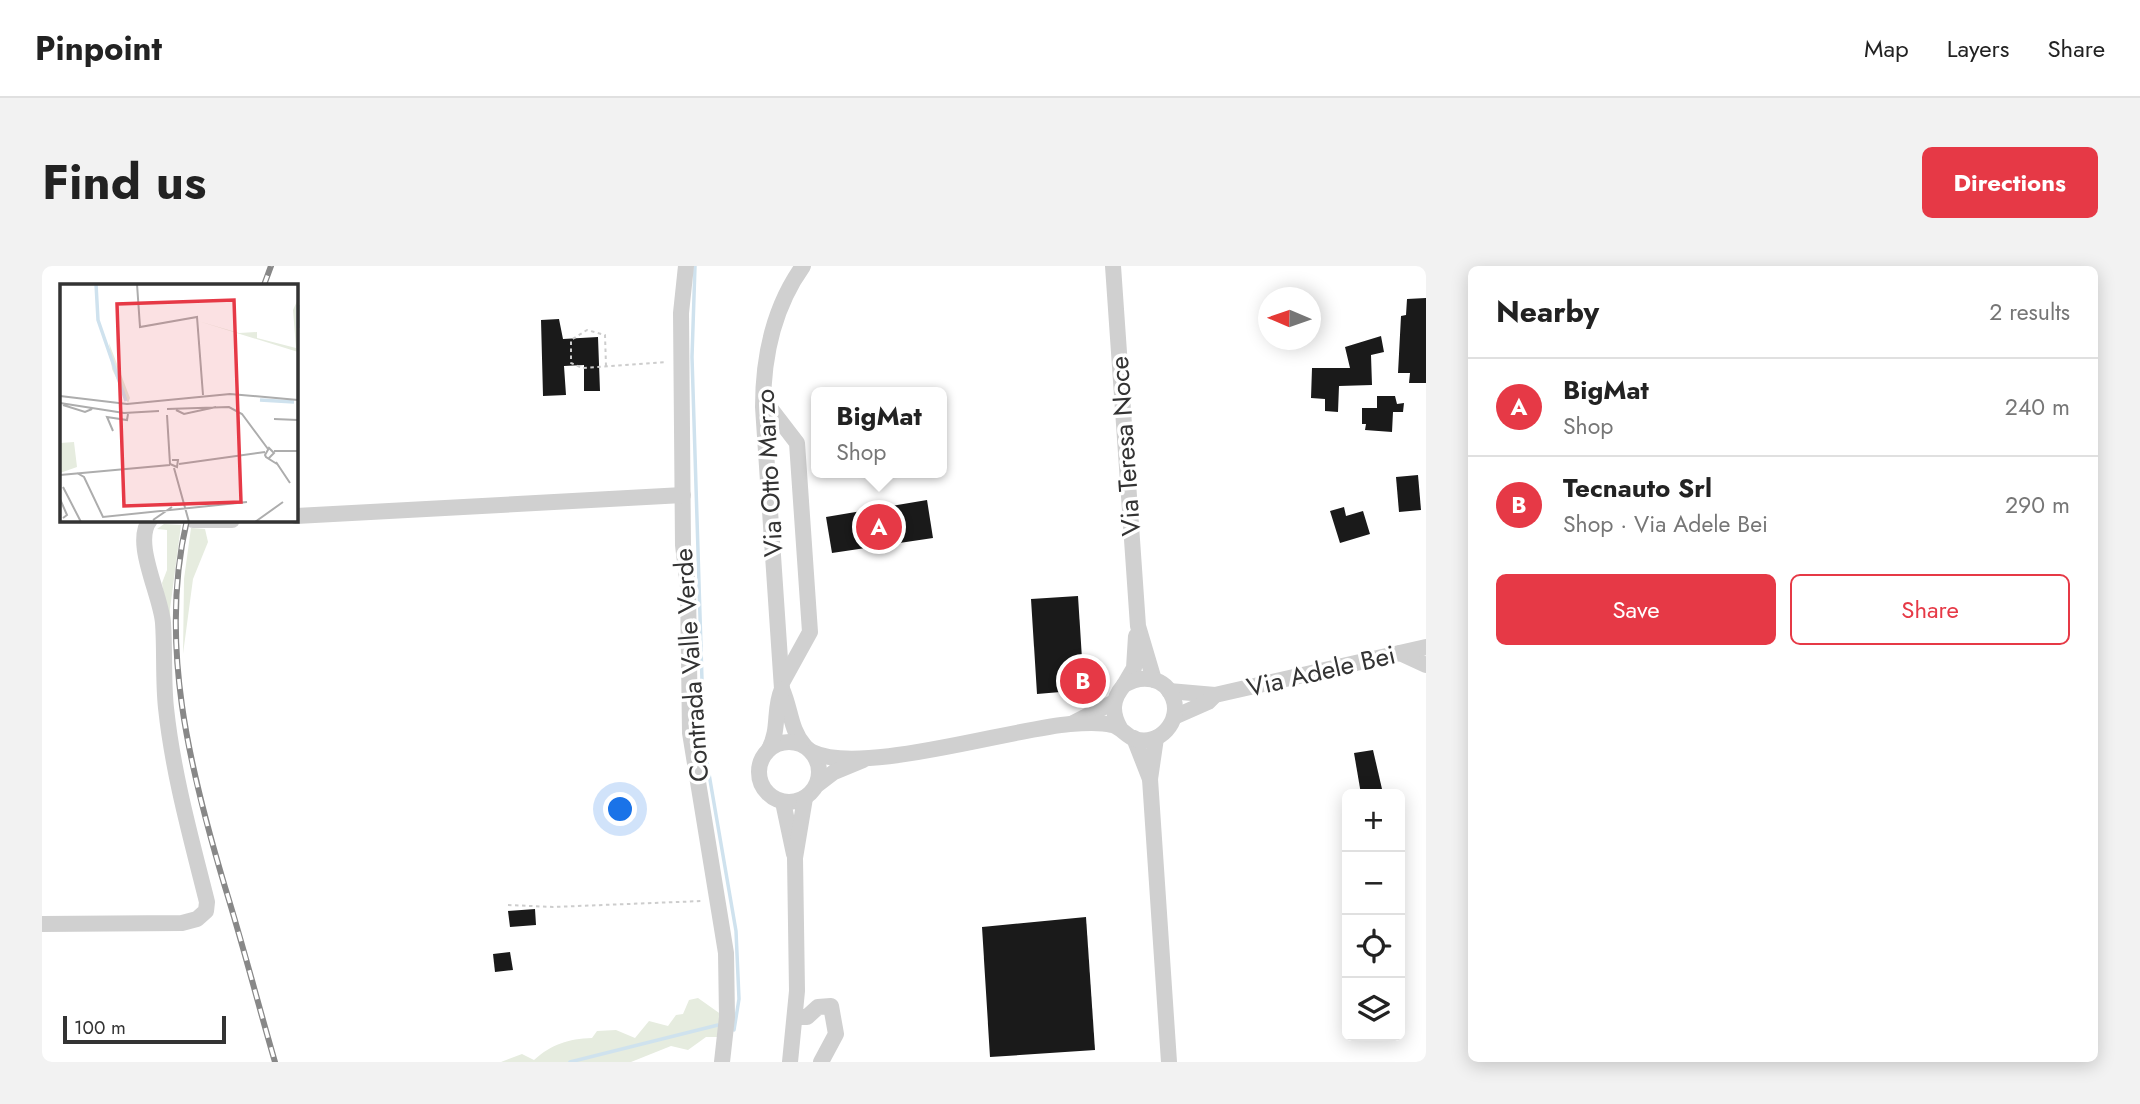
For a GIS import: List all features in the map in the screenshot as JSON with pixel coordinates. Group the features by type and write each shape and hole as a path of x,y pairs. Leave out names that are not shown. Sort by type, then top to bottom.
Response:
{"street":[{"name":"Contrada Valle Verde","path":"685,266 682,363 683,545 688,587 690,733 726,953 727,1017 722,1062"},
{"name":"Via Otto Marzo","path":"803,266 786,295 771,332 763,397 782,686 790,707 795,735 808,749"},
{"name":"Via Teresa Noce","path":"1113,266 1138,626 1134,668 1124,685"},
{"path":"763,397 776,420 797,443 810,618 810,632 782,686"},
{"path":"298,516 683,495"},
{"path":"42,924 182,923 197,919 206,911 207,902 175,770 166,711 162,667 163,622 144,551 144,533 149,522"},
{"name":"Via Teresa Noce","path":"1138,626 1154,680"},
{"name":"Via Adele Bei","path":"1169,691 1215,695 1426,647"},
{"path":"1400,653 1426,665"},
{"path":"790,1062 798,966 795,858 805,798 817,785 834,772 867,759 1071,724 1111,724 1134,738 1156,738 1164,733 1174,717 1175,704 1169,691 1154,680 1138,678 1124,685 1114,702 1113,711 1119,728"},
{"name":"Via Otto Marzo","path":"769,750 776,737 776,703 782,686"},
{"name":"Via Adele Bei","path":"1174,717 1208,702 1215,695"},
{"path":"1071,724 1114,702"},
{"path":"1134,738 1150,779"},
{"path":"1156,738 1150,779 1169,1062"},
{"path":"805,798 783,802 773,797 762,784 760,766 769,750 785,742 823,757 867,759"},
{"path":"808,749 820,768 817,785"},
{"path":"783,802 789,841 795,858"},
{"path":"795,1017 807,1017 818,1007 831,1006 835,1034 821,1062"}],"path":[{"path":"606,366 605,335 587,330 571,340 571,363 582,368 682,363"},
{"path":"508,905 553,907 717,900"}],"shaded area":[{"path":"164,524 181,525 170,609 171,640 162,583 167,570 167,530 157,529"},
{"path":"191,528 205,529 208,542 193,579 183,654 184,579"},
{"path":"698,998 722,1015 719,1037 706,1037 688,1050 671,1046 631,1062 501,1062 522,1054 534,1060 561,1043 592,1038 597,1031 616,1030 635,1038 649,1021 668,1026 676,1015 683,1014 689,1000"}],"building":[{"path":"1426,298 1426,383 1409,383 1410,373 1398,373 1401,316 1406,315 1407,299"},
{"path":"559,319 563,339 598,337 600,391 584,391 584,365 564,366 566,395 543,396 541,320"},
{"path":"1381,336 1384,352 1371,355 1372,385 1339,386 1338,412 1325,411 1325,399 1311,398 1312,368 1350,368 1345,347"},
{"path":"1377,396 1395,396 1397,404 1404,403 1403,412 1393,412 1392,432 1365,430 1366,424 1362,424 1362,408 1377,408"},
{"path":"1418,475 1421,510 1399,512 1396,477"},
{"path":"927,500 933,538 832,553 826,517"},
{"path":"1344,507 1346,516 1363,511 1370,534 1340,543 1330,511"},
{"path":"1078,596 1084,690 1037,694 1031,599"},
{"path":"1373,750 1382,789 1360,789 1354,753"},
{"path":"535,909 536,925 510,927 508,911"},
{"path":"1086,917 1095,1050 990,1057 982,927"},
{"path":"510,952 513,970 495,972 493,954"}],"waterway":[{"path":"695,266 692,357 704,745 736,931 739,999 734,1030"},
{"path":"570,1062 718,1025"}],"railway":[{"path":"264,284 271,266"},
{"path":"187,522 179,566 176,613 182,706 200,798 275,1062"}],"place":[{"name":"BigMat","path":"879,527"},
{"name":"Tecnauto Srl","path":"1083,681"}]}
